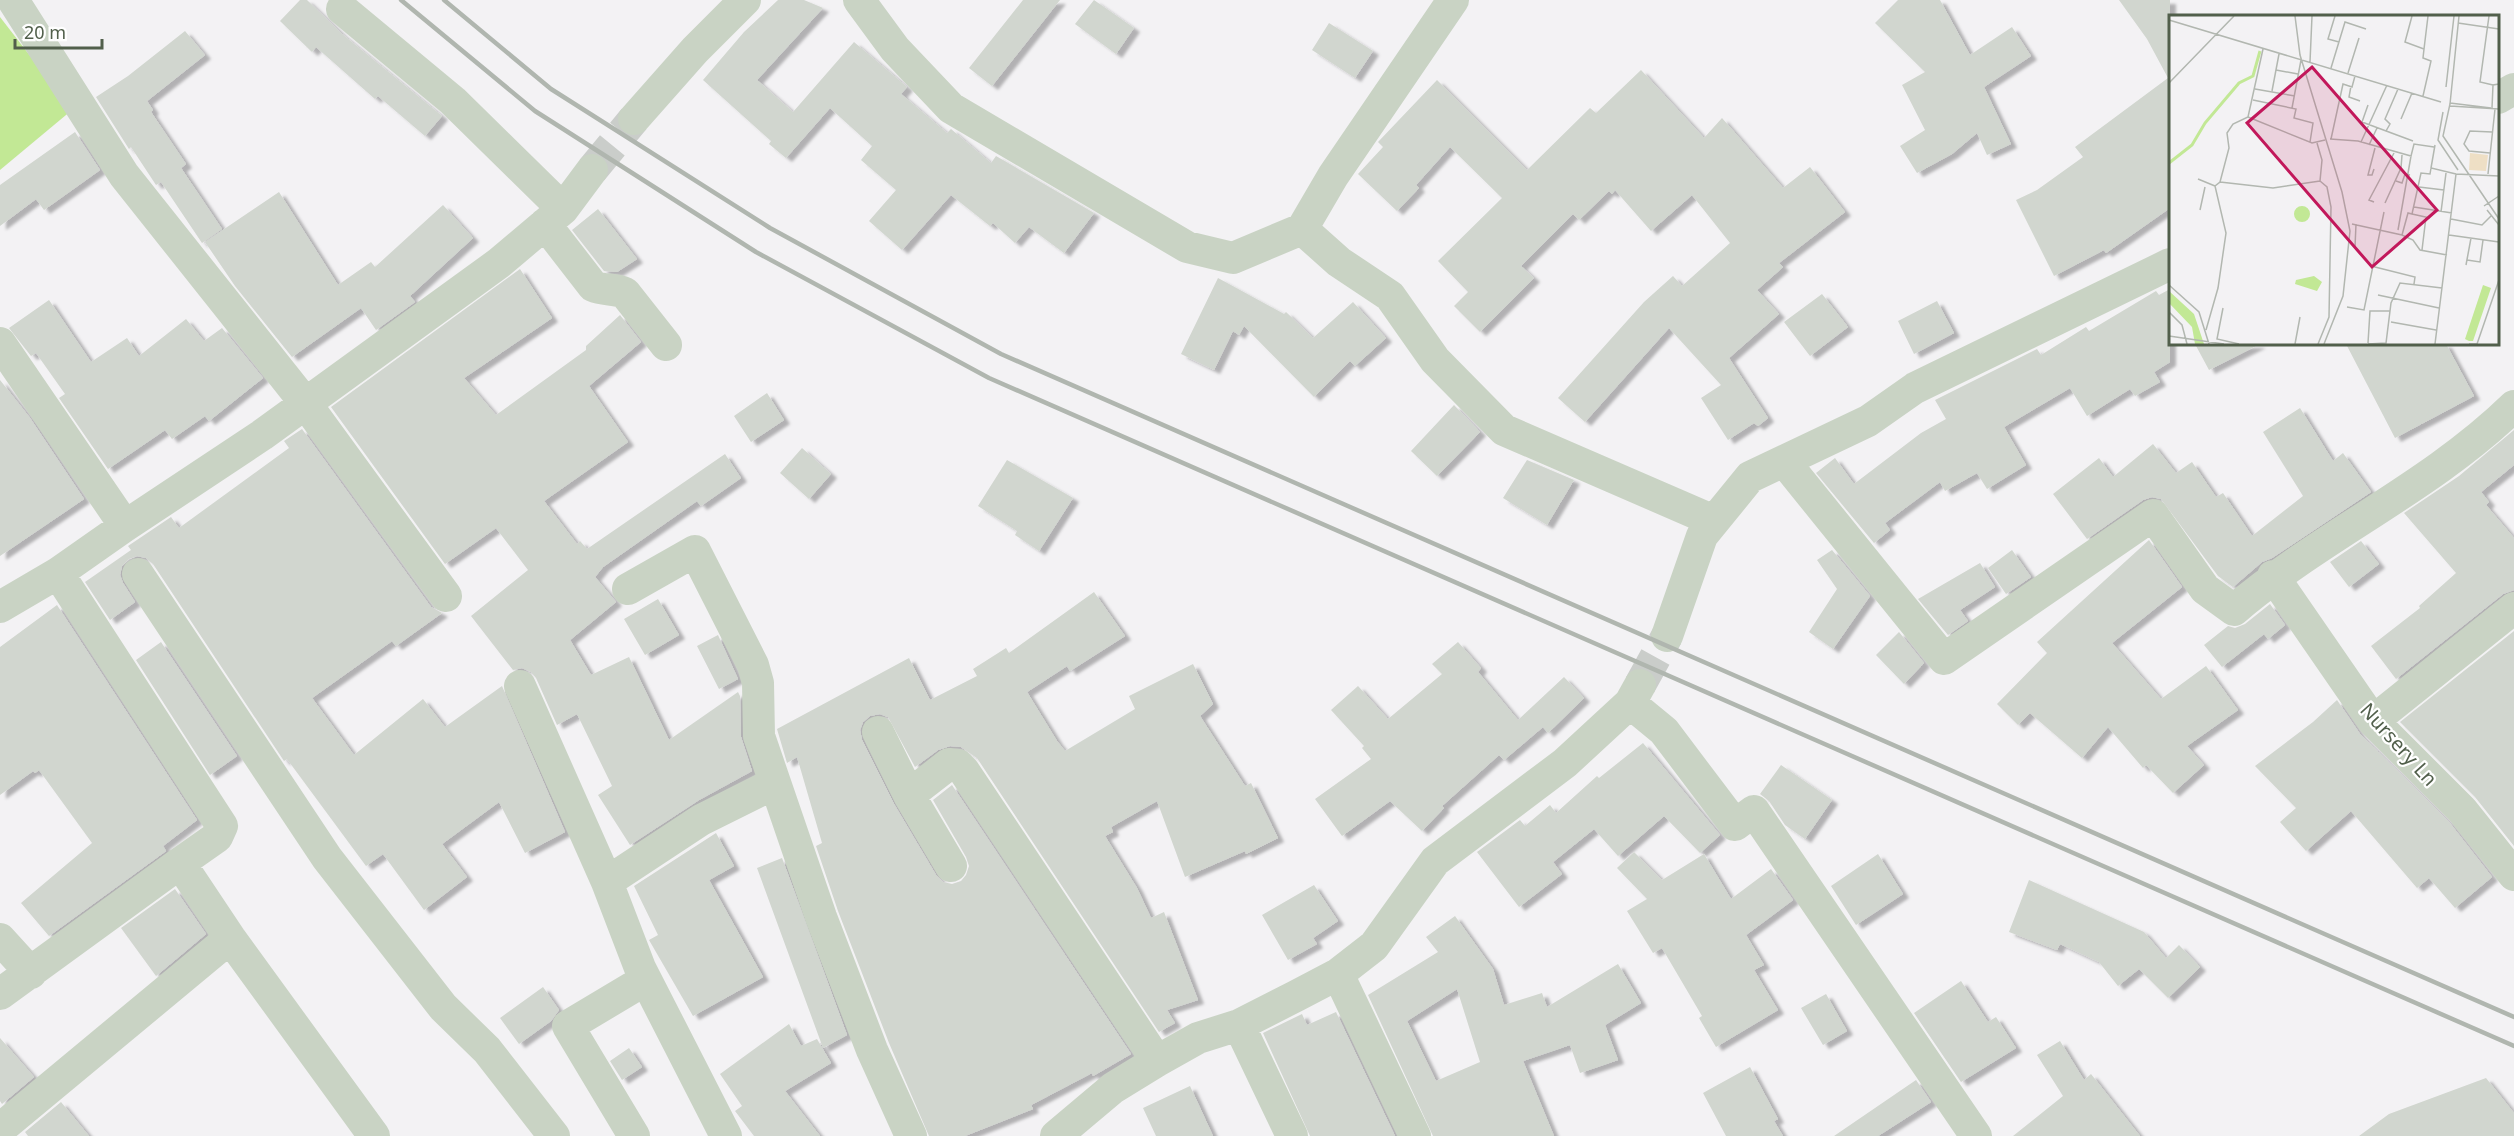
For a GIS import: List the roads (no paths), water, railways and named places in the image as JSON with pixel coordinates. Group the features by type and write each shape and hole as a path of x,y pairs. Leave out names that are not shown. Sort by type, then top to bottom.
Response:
{"street":[{"path":"0,3 5,0"},
{"path":"13,0 124,175 306,404 447,596"},
{"path":"634,119 694,51 745,0"},
{"path":"859,0 895,50 951,108 1187,247 1233,258 1302,229 1333,176 1453,0"},
{"path":"342,9 453,101 554,216 593,286 625,293 666,345"},
{"path":"2499,97 2514,89"},
{"path":"0,607 58,573 306,404 499,263 554,216 592,170"},
{"path":"1302,229 1339,262 1390,296 1435,360 1504,430 1714,521"},
{"path":"1667,636 1702,536 1750,477 1869,421 1915,388 2169,264"},
{"path":"0,343 124,526"},
{"path":"1784,461 1944,659 2153,515 2205,589 2234,610 2273,576 2481,438 2514,406"},
{"path":"628,589 696,551 753,665 758,682 759,736 860,1017 911,1136"},
{"path":"0,994 217,837 222,826 58,573"},
{"path":"138,574 327,858 442,1007 487,1050 554,1136"},
{"name":"Nursery Ln","path":"2273,576 2373,721 2462,810 2514,875"},
{"path":"2373,721 2514,608"},
{"path":"520,686 607,882 645,980 726,1136"},
{"path":"1056,1136 1113,1088 1157,1061 1198,1038 1239,1025 1338,974 1374,946 1435,861 1565,763 1635,694 1735,825 1754,811 1976,1136"},
{"path":"878,732 909,795 951,866"},
{"path":"909,795 949,764 958,765 964,771 1157,1061"},
{"path":"607,882 701,820 775,783"},
{"path":"180,863 230,938 374,1136"},
{"path":"0,1129 230,938"},
{"path":"0,939 31,972"},
{"path":"1338,974 1415,1136"},
{"path":"634,1136 568,1026 645,980"},
{"path":"1239,1025 1292,1136"}],"tunnel":[{"path":"592,170 634,119"},
{"path":"1640,685 1667,636"}],"railway":[{"path":"401,0 535,111 756,252 989,378 2514,1046"},
{"path":"444,0 551,89 770,228 1001,354 2514,1017"}]}
